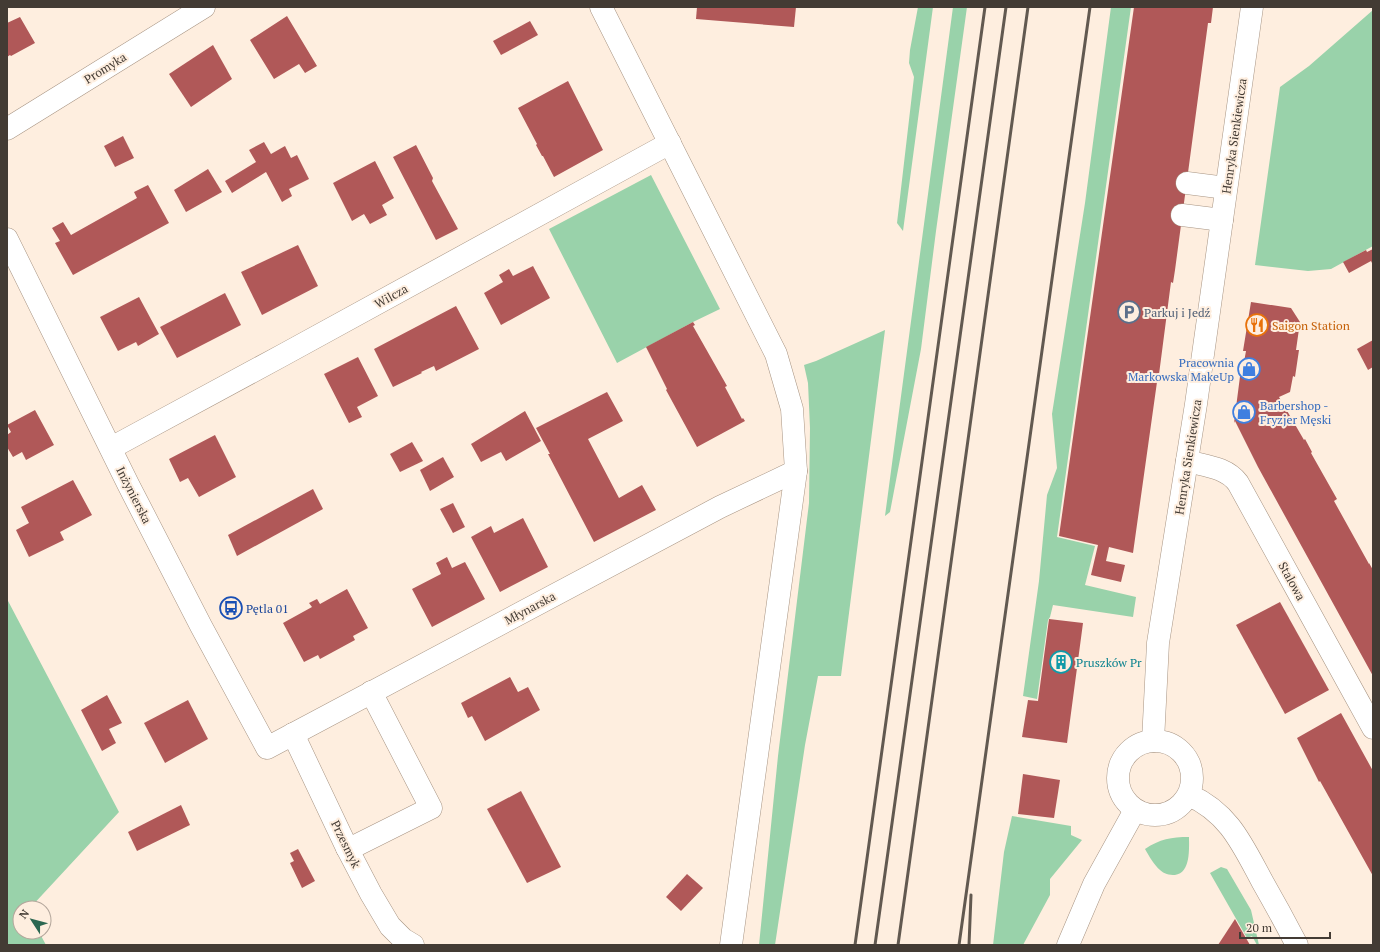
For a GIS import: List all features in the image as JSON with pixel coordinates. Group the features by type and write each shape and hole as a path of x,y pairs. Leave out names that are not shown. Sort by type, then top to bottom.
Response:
{"street":[{"name":"Promyka","path":"7,129 204,7"},
{"path":"601,7 776,354 792,409 796,471 731,945"},
{"name":"Henryka Sienkiewicza","path":"1153,741 1158,643 1188,461 1252,7"},
{"name":"Wilcza","path":"111,448 670,143"},
{"path":"1187,183 1226,188"},
{"path":"1182,215 1222,220"},
{"name":"Inżynierska","path":"7,239 128,484 201,626 267,748"},
{"name":"Stalowa","path":"1188,461 1227,472 1238,483 1373,728"},
{"name":"Młynarska","path":"267,748 720,507 796,471"},
{"path":"347,848 353,847 431,808 371,692"},
{"name":"Przesmyk","path":"293,734 347,848 371,894 390,926 403,939 413,945"},
{"path":"1153,741 1166,743 1177,748 1186,758 1191,769 1192,782 1189,795 1181,805 1171,812 1159,815 1147,815 1135,810 1125,801 1119,789 1118,776 1121,763 1129,752 1140,744 1153,741"},
{"path":"1189,795 1200,800 1215,811 1235,832 1298,945"},
{"path":"1068,945 1094,884 1135,810"}],"green space":[{"path":"918,7 933,7 903,231 897,223 914,77 909,63 910,50"},
{"path":"953,7 967,7 921,349 890,512 885,516"},
{"path":"1111,7 1131,7 1057,537 1095,546 1085,585 1136,597 1133,617 1053,605 1048,620 1037,699 1023,696 1039,581 1047,495 1057,468 1052,414 1085,203"},
{"path":"1373,10 1373,246 1331,269 1308,271 1255,265 1280,87 1309,66"},
{"path":"651,175 720,309 617,363 549,229"},
{"path":"885,330 841,676 818,676 805,745 775,945 759,945 778,756 809,503 810,428 808,383 804,365"},
{"path":"7,599 119,812 37,900 12,900 12,940 43,940 46,945 7,945"},
{"path":"1012,816 1071,826 1071,835 1082,840 1050,879 1050,895 1023,945 993,945 1004,852"},
{"path":"1189,837 1189,853 1186,865 1184,870 1175,875 1167,874 1158,868 1145,849 1166,839"},
{"path":"1221,867 1227,869 1251,910 1259,945 1257,945 1252,936 1247,938 1210,873"}],"building":[{"path":"697,7 796,7 794,27 696,19"},
{"name":"Parkuj i Jedź","path":"1134,7 1213,7 1211,23 1208,23 1175,270 1173,283 1171,282 1133,553 1109,547 1106,561 1125,565 1121,582 1091,575 1098,545 1059,536"},
{"path":"287,16 317,66 305,73 299,64 274,79 250,40"},
{"path":"20,17 35,43 7,57 7,23"},
{"path":"530,21 538,35 501,55 493,41"},
{"path":"213,45 232,79 191,107 169,74"},
{"path":"568,81 603,150 554,177 518,108"},
{"path":"123,136 134,158 115,167 104,146"},
{"path":"264,142 271,154 285,146 291,158 297,155 309,179 289,189 292,196 282,202 266,172 232,193 225,181 256,162 249,150"},
{"path":"416,145 433,178 432,181 458,229 436,240 393,157"},
{"path":"375,161 394,198 382,205 387,215 370,224 364,214 352,221 333,183"},
{"path":"208,169 222,192 186,212 174,190"},
{"path":"148,185 169,223 73,275 55,243 60,241 52,228 63,222 71,235 137,198 134,192"},
{"path":"298,245 318,286 262,315 241,272"},
{"path":"1373,249 1373,265 1371,261 1349,273 1343,262 1366,250 1367,252"},
{"path":"533,266 550,298 501,325 484,293 503,282 499,275 509,269 513,276"},
{"path":"225,293 241,325 177,358 160,327"},
{"path":"139,297 159,334 138,346 136,342 118,351 100,317"},
{"path":"1251,302 1291,308 1300,322 1296,350 1299,350 1295,377 1293,376 1290,392 1279,397 1304,440 1305,439 1312,452 1311,453 1337,499 1334,501 1373,570 1373,676 1258,467 1235,421 1234,423 1242,361 1244,362 1246,351 1243,351"},
{"path":"456,306 479,349 436,371 434,366 393,387 374,349"},
{"path":"693,322 695,325 693,326 727,386 725,387 742,419 743,418 745,421 697,447 666,390 667,389 646,347"},
{"path":"1373,340 1373,367 1368,370 1357,349"},
{"path":"358,357 378,396 357,407 362,417 349,423 324,374"},
{"path":"607,392 623,421 588,439 619,498 642,485 656,510 594,542 536,428"},
{"path":"35,410 54,445 26,460 22,452 13,457 7,447 7,435 11,432 7,425"},
{"path":"525,411 541,441 506,461 501,452 481,462 471,444"},
{"path":"215,435 236,477 199,497 188,478 180,482 169,459"},
{"path":"412,442 423,461 400,472 390,454"},
{"path":"443,457 454,477 430,491 420,470"},
{"path":"73,480 92,515 60,532 64,540 29,557 16,530 29,523 21,507"},
{"path":"313,489 323,509 237,556 228,535"},
{"path":"453,503 465,527 453,533 440,509"},
{"path":"523,518 548,567 500,592 471,537 491,526 494,533"},
{"path":"447,557 452,568 465,562 485,599 432,627 412,589 441,574 436,563"},
{"path":"347,589 368,628 353,636 355,640 320,659 318,655 304,662 283,623 312,607 309,603 317,599 320,604"},
{"path":"1280,602 1329,690 1285,714 1236,625"},
{"name":"Pruszków Pr","path":"1049,619 1083,623 1067,743 1022,737 1028,700 1038,701"},
{"path":"510,677 518,692 528,687 540,710 485,741 472,716 468,718 461,703"},
{"path":"107,695 122,723 109,729 116,743 102,751 81,710"},
{"path":"188,700 208,739 165,763 144,723"},
{"path":"1341,713 1373,771 1373,876 1320,781 1319,782 1297,738"},
{"path":"1023,774 1060,780 1054,818 1018,814"},
{"path":"521,791 561,867 527,883 487,809"},
{"path":"181,805 190,825 137,851 128,832"},
{"path":"298,849 315,881 302,888 290,863 294,861 290,853"},
{"path":"687,874 703,888 681,911 666,897"},
{"path":"1235,919 1250,945 1218,945"}],"railway":[{"path":"855,945 985,7"},
{"path":"875,945 1006,7"},
{"path":"898,945 1028,7"},
{"path":"959,945 1090,7"},
{"path":"969,945 971,895"}],"place":[{"name":"Parkuj i Jedź","path":"1129,312"},
{"name":"Saigon Station","path":"1257,325"},
{"name":"Pracownia Markowska MakeUp","path":"1249,369"},
{"name":"Barbershop - Fryzjer Męski","path":"1244,412"},
{"name":"Pętla 01","path":"231,608"},
{"name":"Pruszków Pr","path":"1061,662"}]}
